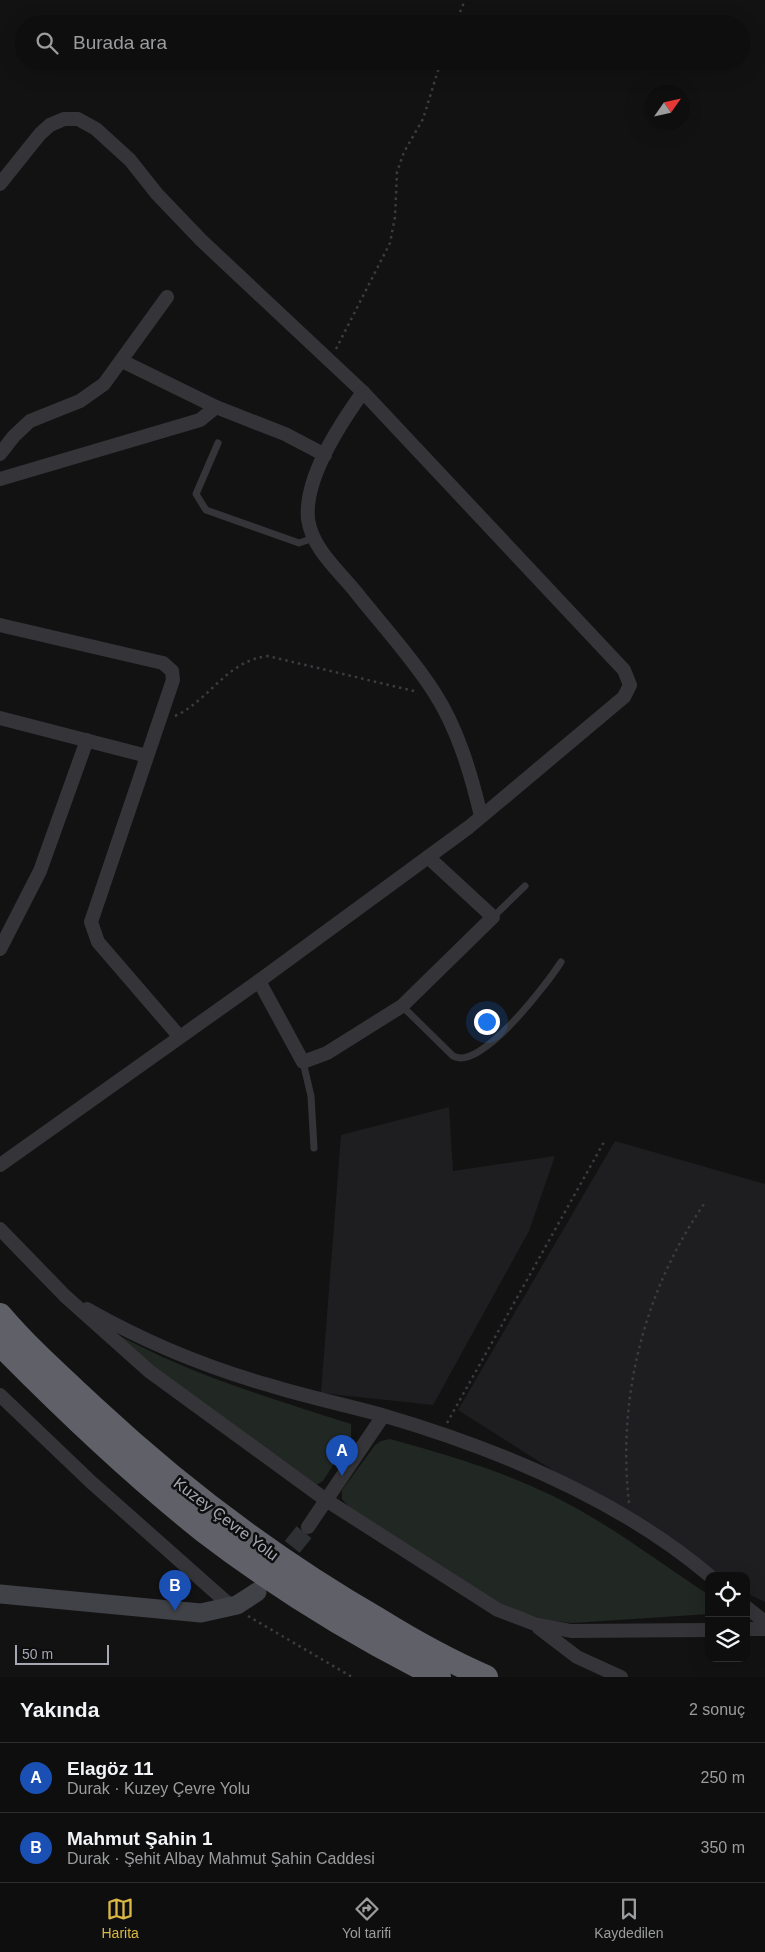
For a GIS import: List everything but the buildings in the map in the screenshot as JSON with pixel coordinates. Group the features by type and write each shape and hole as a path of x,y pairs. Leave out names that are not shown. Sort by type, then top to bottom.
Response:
{"highway":[{"name":"Kuzey Çevre Yolu","path":"0,1315 57,1373 137,1448 230,1524 282,1562 339,1597 409,1638 486,1677"},
{"name":"Kuzey Çevre Yolu","path":"0,1344 105,1446 204,1530 250,1565 330,1616 438,1677"}],"street":[{"path":"0,184 50,124 71,119 90,125 130,160 157,194 201,240 363,392 624,670 629,679 629,689 624,697 481,816 428,857 259,981 0,1165"},
{"path":"0,454 14,436 30,421 48,412 70,406 93,394 113,375 167,298"},
{"path":"122,361 216,407 285,434 325,455"},
{"path":"363,392 342,422 325,455 309,500 308,519 314,538 325,556 434,692 464,757 481,816"},
{"path":"0,478 200,420 216,407"},
{"path":"0,625 167,665 172,671 173,680 92,922 98,942 179,1036"},
{"path":"0,718 148,756"},
{"path":"0,949 40,871 87,740"},
{"path":"259,981 303,1062 327,1053 402,1006 493,917 428,857"},
{"path":"0,1229 65,1296 149,1371 326,1500 498,1610 534,1624 587,1633 705,1630"},
{"path":"65,1296 139,1336 216,1368 272,1386 383,1416 441,1435 537,1472 632,1522 705,1573"},
{"path":"0,1395 91,1482 232,1607"},
{"path":"308,1527 383,1416"},
{"path":"0,1594 189,1613 213,1612 232,1607 257,1592"},
{"path":"750,1610 765,1622"},
{"path":"534,1624 576,1657 621,1677"},
{"path":"750,1629 765,1629"}],"lane":[{"path":"218,443 196,494 206,510 298,543 314,538"},
{"path":"493,917 525,886"},
{"path":"402,1006 453,1056 468,1059 498,1036 528,1007 561,962"},
{"path":"303,1062 312,1096 314,1148"}],"path":[{"path":"459,15 465,0"},
{"path":"330,361 390,242 395,217 396,183 400,161 423,119 438,70"},
{"path":"159,721 180,714 234,668 252,660 268,656 418,693 434,692"},
{"path":"441,1435 604,1142"},
{"path":"632,1522 627,1488 625,1447 629,1402 641,1338 664,1272 684,1233 704,1204"},
{"path":"232,1607 352,1677"}],"shaded area":[{"path":"449,1107 453,1171 555,1156 529,1231 433,1405 321,1393 341,1135"},
{"path":"615,1141 765,1184 765,1602 750,1595 750,1572 707,1572 639,1525 458,1410"},
{"path":"108,1329 166,1359 226,1383 351,1424 351,1437 323,1481 316,1485 152,1371"},
{"path":"390,1439 492,1470 572,1506 592,1517 705,1592 705,1614 572,1623 546,1619 499,1603 455,1578 358,1514 342,1499 342,1490 375,1445"}],"tunnel":[{"path":"275,1569 308,1527"}],"place":[{"name":"Elagöz 11","path":"342,1476"},
{"name":"Mahmut Şahin 1","path":"175,1611"}]}
